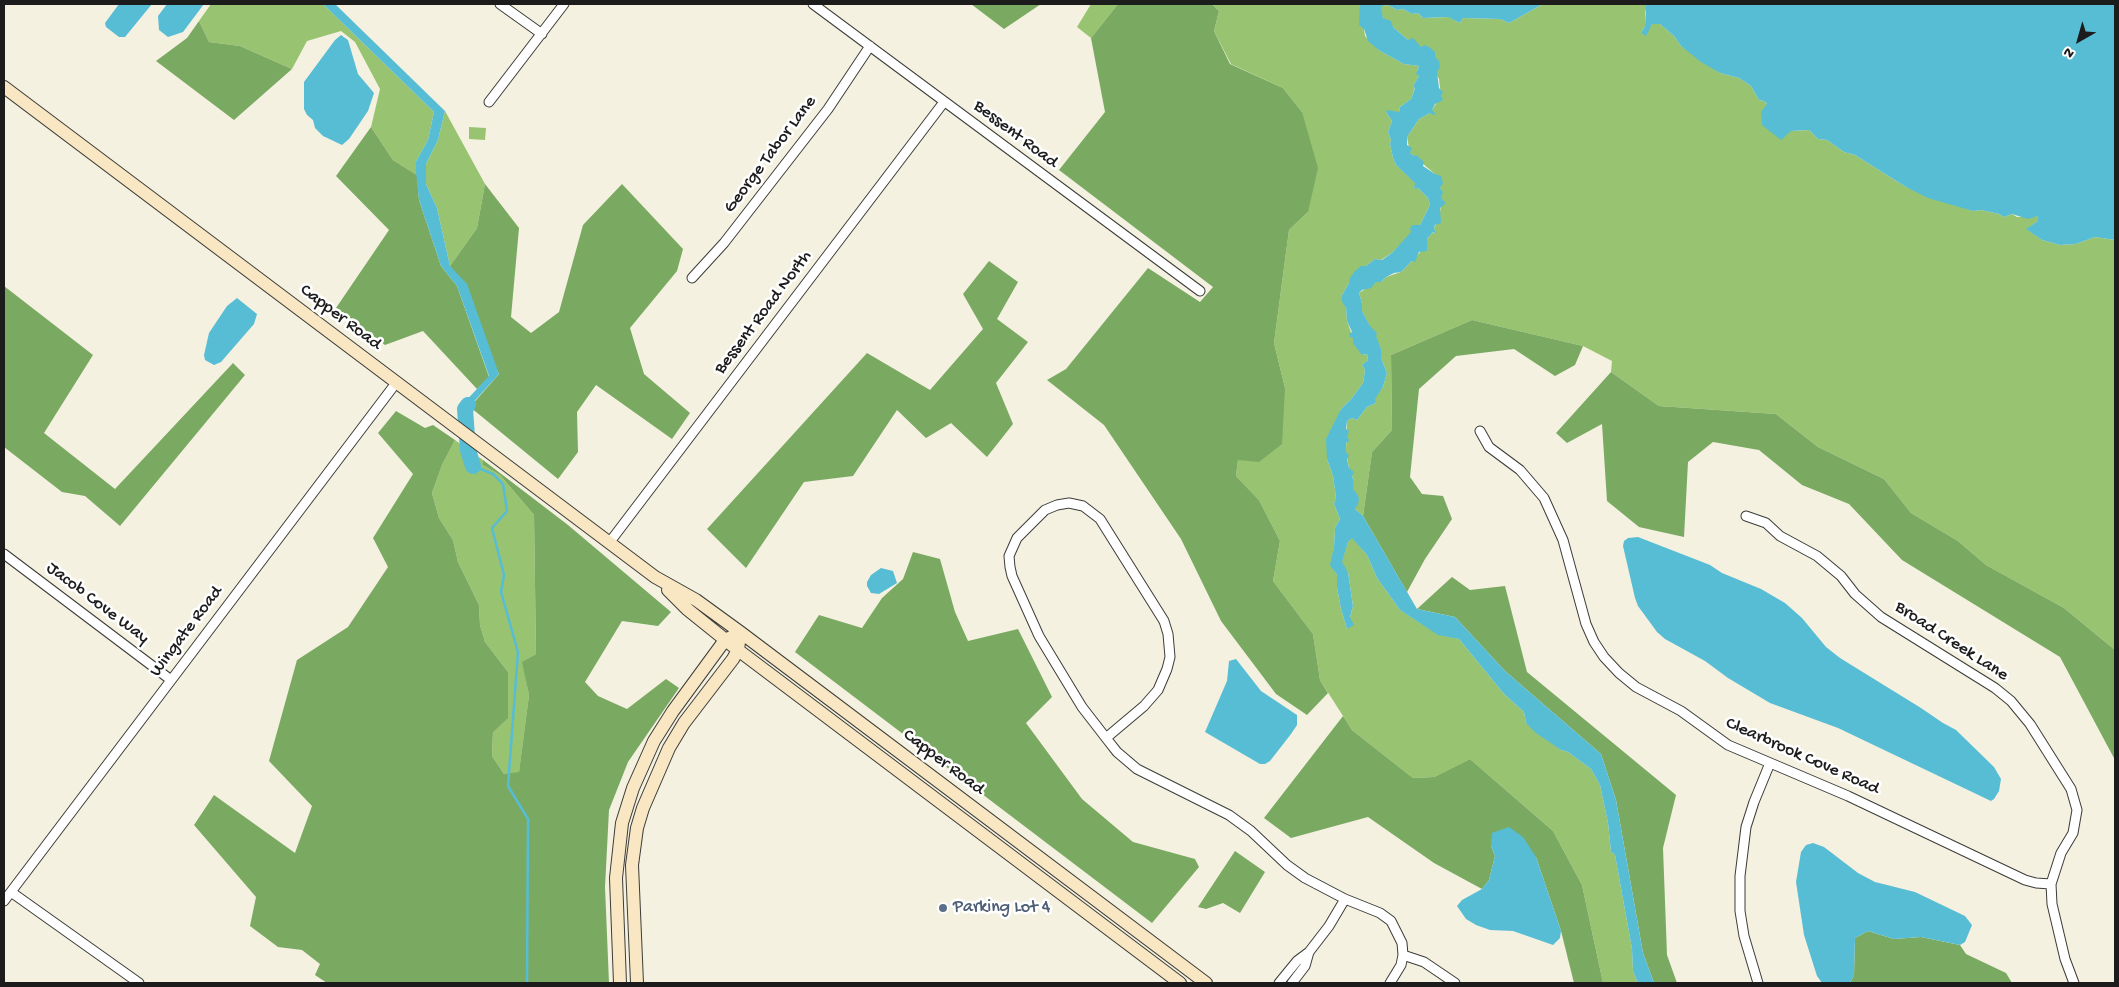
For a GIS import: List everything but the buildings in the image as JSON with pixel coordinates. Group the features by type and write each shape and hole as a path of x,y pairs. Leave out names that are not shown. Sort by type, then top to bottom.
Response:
{"street":[{"path":"500,4 542,34"},
{"path":"489,102 564,4"},
{"name":"Bessent Road","path":"813,4 1200,291"},
{"name":"George Tabor Lane","path":"692,278 724,243 828,109 870,46"},
{"name":"Capper Road","path":"4,87 609,543 655,577 696,600 740,632 1206,983"},
{"name":"Bessent Road North","path":"609,543 944,102"},
{"name":"Wingate Road","path":"4,901 396,383"},
{"name":"Clearbrook Cove Road","path":"1480,431 1490,447 1520,470 1533,483 1552,512 1563,540 1586,624 1604,657 1636,687 1681,711 1728,745 1848,796 2025,880 2051,884"},
{"path":"1106,738 1144,706 1158,690 1170,657 1168,634 1164,621 1100,519 1083,506 1069,503 1057,505 1045,510 1017,538 1009,556 1010,567 1012,576 1039,636 1076,699 1106,738 1126,761 1137,769 1240,822 1287,865 1322,888 1345,900 1380,913 1391,921 1400,938 1403,955 1401,965 1390,983"},
{"name":"Broad Creek Lane","path":"1746,516 1766,524 1780,536 1817,556 1836,571 1855,594 1882,617 1985,680 2011,701 2021,712 2071,789 2077,810 2073,833 2061,853 2051,884 2052,904 2056,922 2065,959 2074,983"},
{"name":"Jacob Cove Way","path":"4,554 171,680"},
{"name":"Capper Road","path":"655,577 687,609 738,650 1180,983"},
{"path":"620,983 617,868 622,823 629,802 644,762 663,726 726,640 740,632"},
{"path":"637,983 632,865 637,828 643,808 669,748 738,650 740,632"},
{"path":"1758,983 1744,936 1740,911 1740,876 1746,827 1770,763"},
{"path":"629,802 643,808"},
{"path":"11,892 139,983"},
{"path":"1279,983 1297,961 1309,952 1329,926 1345,900"},
{"path":"1292,983 1304,966 1309,952"},
{"path":"1403,955 1424,962 1455,983"}],"green space":[{"path":"211,4 324,5 434,112 428,140 415,163 417,175 393,160 371,127 380,89 355,42 341,31 307,41 292,69 240,46 209,42 199,21"},
{"path":"971,4 1041,4 1004,29"},
{"path":"1091,4 1118,4 1091,38 1077,27"},
{"path":"1118,4 1212,4 1219,11 1214,31 1230,64 1283,88 1302,112 1318,168 1308,212 1289,230 1274,343 1285,388 1282,444 1259,462 1238,460 1236,476 1259,500 1280,541 1273,581 1313,634 1320,680 1328,693 1307,715 1276,694 1221,621 1181,539 1104,425 1047,380 1066,369 1148,268 1200,302 1213,287 1059,170 1105,112 1091,38"},
{"path":"1212,4 1360,4 1365,36 1380,51 1404,64 1419,66 1417,71 1419,76 1413,86 1415,87 1411,99 1400,107 1399,112 1386,112 1392,121 1388,132 1396,165 1416,183 1414,188 1418,188 1428,198 1430,205 1420,225 1393,252 1381,260 1375,259 1366,266 1349,283 1341,297 1346,307 1347,321 1353,338 1363,355 1367,354 1368,360 1362,365 1365,370 1363,383 1341,409 1327,459 1333,476 1336,497 1334,504 1340,519 1335,528 1331,565 1337,575 1341,609 1347,629 1353,606 1348,572 1341,563 1348,542 1352,537 1367,555 1377,578 1400,610 1438,634 1459,639 1504,694 1524,712 1526,723 1561,750 1568,752 1591,769 1600,785 1608,823 1611,852 1615,855 1632,949 1633,971 1638,983 1603,983 1582,885 1553,831 1470,759 1434,777 1413,778 1352,730 1320,680 1313,634 1273,581 1280,541 1259,500 1236,476 1238,460 1285,388 1274,343 1289,230 1308,212 1302,112 1283,88 1231,64 1214,31 1219,11"},
{"path":"1543,4 1646,4 1645,26 1641,33 1652,24 1660,24 1674,36 1681,46 1720,73 1739,78 1751,86 1759,100 1764,101 1791,131 1809,130 1818,139 1827,140 1844,152 1855,155 1906,187 1973,211 1981,210 2004,217 2012,214 2017,217 2039,216 2038,221 2027,229 2042,240 2060,245 2076,244 2095,237 2115,240 2115,650 2064,608 1986,565 1958,541 1911,513 1884,479 1818,447 1776,414 1659,406 1611,372 1612,361 1583,346 1472,320 1391,355 1392,430 1372,452 1363,516 1355,509 1352,490 1354,481 1346,452 1347,421 1352,418 1357,420 1367,407 1376,403 1374,399 1383,387 1387,373 1381,358 1381,349 1362,311 1359,293 1376,282 1381,282 1386,277 1401,272 1416,257 1426,245 1427,239 1433,232 1435,234 1434,228 1439,219 1441,205 1441,190 1435,174 1410,153 1407,137 1419,119 1430,113 1441,96 1439,79 1421,47 1408,40 1383,18 1380,8 1388,5 1397,10 1403,9 1412,14 1418,13 1423,18 1449,17 1460,23 1463,18 1500,19 1509,23"},
{"path":"199,21 209,42 240,46 292,69 234,120 156,61 187,38"},
{"path":"445,111 485,184 477,228 450,266 437,208 426,184 426,164 438,140"},
{"path":"371,127 393,160 417,175 419,200 441,266 457,286 489,377 477,389 423,331 385,345 336,308 389,230 336,176"},
{"path":"469,127 486,128 485,140 469,139"},
{"path":"485,184 519,228 511,317 531,333 559,312 583,225 622,184 683,249 677,271 630,328 644,374 690,413 672,439 596,385 577,412 578,452 558,479 470,407 499,374 450,266 477,228"},
{"path":"989,261 1018,282 997,319 1028,342 996,383 1013,424 987,457 951,423 926,438 897,410 853,476 804,482 746,568 707,529 867,353 930,390 983,329 963,294"},
{"path":"4,286 93,355 44,433 115,489 233,363 245,375 120,526 85,496 62,492 4,447"},
{"path":"1472,320 1583,346 1575,365 1555,376 1514,349 1456,356 1419,389 1410,477 1422,494 1443,496 1452,519 1425,559 1407,592 1363,516 1372,452 1392,430 1391,355"},
{"path":"1611,372 1659,406 1776,414 1818,447 1884,479 1911,513 1958,541 1986,565 2064,608 2115,650 2115,760 2060,657 1902,560 1849,504 1802,485 1759,450 1713,442 1688,462 1684,537 1639,527 1607,501 1602,424 1567,443 1556,433"},
{"path":"396,411 425,428 433,425 455,440 442,465 432,493 439,518 453,540 458,562 479,605 480,625 485,642 508,672 508,718 493,732 492,756 504,774 519,772 529,695 522,662 536,654 534,515 500,475 483,465 483,460 568,525 671,612 658,626 622,621 585,682 598,696 627,709 666,679 679,688 628,762 609,810 605,887 609,983 327,983 315,975 320,964 302,950 278,947 250,926 256,897 194,825 214,795 295,853 312,806 269,761 297,660 348,627 388,567 373,538 413,474 378,433"},
{"path":"455,440 483,460 483,465 500,475 534,515 536,654 523,662 529,695 519,773 504,774 492,756 493,732 508,672 485,642 480,625 479,605 458,562 453,540 439,518 432,493 442,465"},
{"path":"913,552 940,559 955,612 968,641 1018,629 1052,697 1026,723 1082,799 1133,842 1195,859 1199,867 1152,923 795,652 819,615 862,628 882,598 903,579"},
{"path":"1452,577 1470,590 1505,586 1527,672 1676,795 1663,848 1667,955 1677,983 1654,983 1643,953 1616,800 1601,754 1505,671 1455,617 1417,609"},
{"path":"1343,716 1352,730 1413,778 1434,777 1470,759 1553,831 1582,885 1603,983 1574,983 1561,931 1536,857 1491,846 1495,856 1489,880 1482,889 1434,863 1368,817 1291,838 1264,818"},
{"path":"1235,851 1265,872 1240,913 1223,903 1206,909 1198,907"},
{"path":"1868,931 1894,939 1921,937 1960,945 1966,954 2006,973 2012,983 1850,983 1854,975 1855,938"}],"water":[{"path":"119,4 152,4 125,37 119,37 106,27 105,23"},
{"path":"167,4 204,4 183,32 168,37 159,30 158,16"},
{"path":"320,4 335,4 445,111 438,140 426,164 426,184 437,208 450,266 467,284 499,374 470,406 467,426 460,420 461,406 489,376 457,286 441,266 419,200 415,163 428,140 434,112 324,5"},
{"path":"1360,4 1543,4 1509,23 1500,19 1463,18 1460,23 1448,17 1423,18 1418,13 1412,14 1403,9 1397,10 1388,5 1381,8 1383,18 1391,21 1393,27 1408,40 1413,38 1421,47 1425,45 1429,47 1435,52 1435,57 1439,61 1440,67 1437,72 1439,88 1443,92 1441,96 1443,100 1435,104 1432,110 1436,114 1430,113 1419,119 1407,137 1407,145 1412,148 1410,153 1414,156 1416,155 1424,162 1423,166 1441,176 1443,183 1440,188 1443,192 1441,198 1446,203 1440,208 1441,223 1435,225 1436,234 1433,232 1427,239 1427,251 1419,252 1415,262 1412,261 1401,272 1386,277 1381,282 1376,282 1371,288 1362,290 1359,293 1362,311 1370,326 1377,333 1381,358 1387,373 1383,387 1375,399 1376,403 1367,407 1357,420 1352,418 1347,421 1346,429 1349,431 1347,438 1350,440 1346,443 1346,452 1349,456 1347,459 1349,468 1354,472 1352,476 1354,481 1353,490 1359,498 1355,509 1363,516 1417,609 1455,617 1505,671 1601,754 1616,800 1643,953 1654,983 1638,983 1633,971 1632,949 1615,855 1611,852 1608,823 1600,785 1591,769 1568,752 1561,750 1536,733 1526,723 1524,712 1504,694 1459,639 1438,635 1400,610 1377,578 1367,555 1352,538 1348,542 1342,562 1348,572 1353,606 1350,617 1354,625 1347,629 1341,609 1337,575 1330,565 1334,547 1335,528 1340,519 1334,504 1336,497 1333,476 1327,459 1326,439 1341,409 1363,383 1365,370 1362,365 1368,360 1367,354 1362,355 1353,343 1353,338 1350,337 1349,334 1352,332 1347,321 1346,307 1341,297 1355,271 1375,259 1382,260 1393,252 1411,232 1410,228 1413,225 1420,225 1430,205 1428,198 1418,188 1414,189 1415,183 1396,165 1388,132 1392,121 1386,112 1387,110 1399,112 1400,107 1411,99 1415,88 1413,86 1419,76 1416,74 1419,66 1404,64 1380,51 1368,41 1364,29 1359,25"},
{"path":"1646,4 2115,4 2115,240 2095,237 2076,244 2060,245 2042,240 2026,229 2038,221 2038,216 2028,219 2012,214 2004,217 1981,210 1973,211 1928,198 1906,187 1855,155 1844,152 1827,140 1818,139 1809,130 1791,131 1781,140 1762,125 1761,112 1767,104 1759,100 1751,86 1739,78 1720,73 1701,62 1681,46 1674,36 1660,24 1652,24 1646,36 1641,33 1645,26"},
{"path":"341,35 348,40 358,74 374,93 368,111 349,139 342,145 323,136 315,128 313,120 304,109 304,82 335,40"},
{"path":"237,298 257,314 254,324 221,362 214,365 205,360 204,355 209,333 227,306"},
{"path":"1638,537 1710,565 1722,573 1761,589 1785,603 1802,618 1826,647 1840,658 1956,730 1994,767 2001,779 1999,791 1994,799 1991,801 1838,728 1770,703 1728,678 1705,661 1665,639 1657,632 1638,606 1635,598 1623,546 1624,541 1628,538"},
{"path":"881,568 893,571 897,583 879,594 871,593 867,582 871,575"},
{"path":"1236,659 1261,691 1297,715 1297,725 1270,761 1265,764 1260,764 1205,732 1227,681 1229,661"},
{"path":"1509,827 1523,837 1536,857 1561,931 1560,938 1553,945 1513,931 1490,930 1476,925 1466,919 1457,906 1462,900 1482,889 1489,880 1495,856 1491,846 1492,833"},
{"path":"1813,843 1824,847 1858,873 1875,882 1915,892 1965,916 1972,925 1965,942 1960,945 1921,937 1894,939 1868,931 1855,938 1854,975 1850,983 1822,983 1817,976 1804,935 1796,882 1801,852 1806,845"}],"waterway":[{"path":"468,405 465,409 468,450 473,466"},
{"path":"473,466 493,474 503,484 507,511 492,528 504,575 501,592 518,652 508,786 528,819 527,983"}],"place":[{"name":"Parking Lot 4","path":"943,908"}]}
